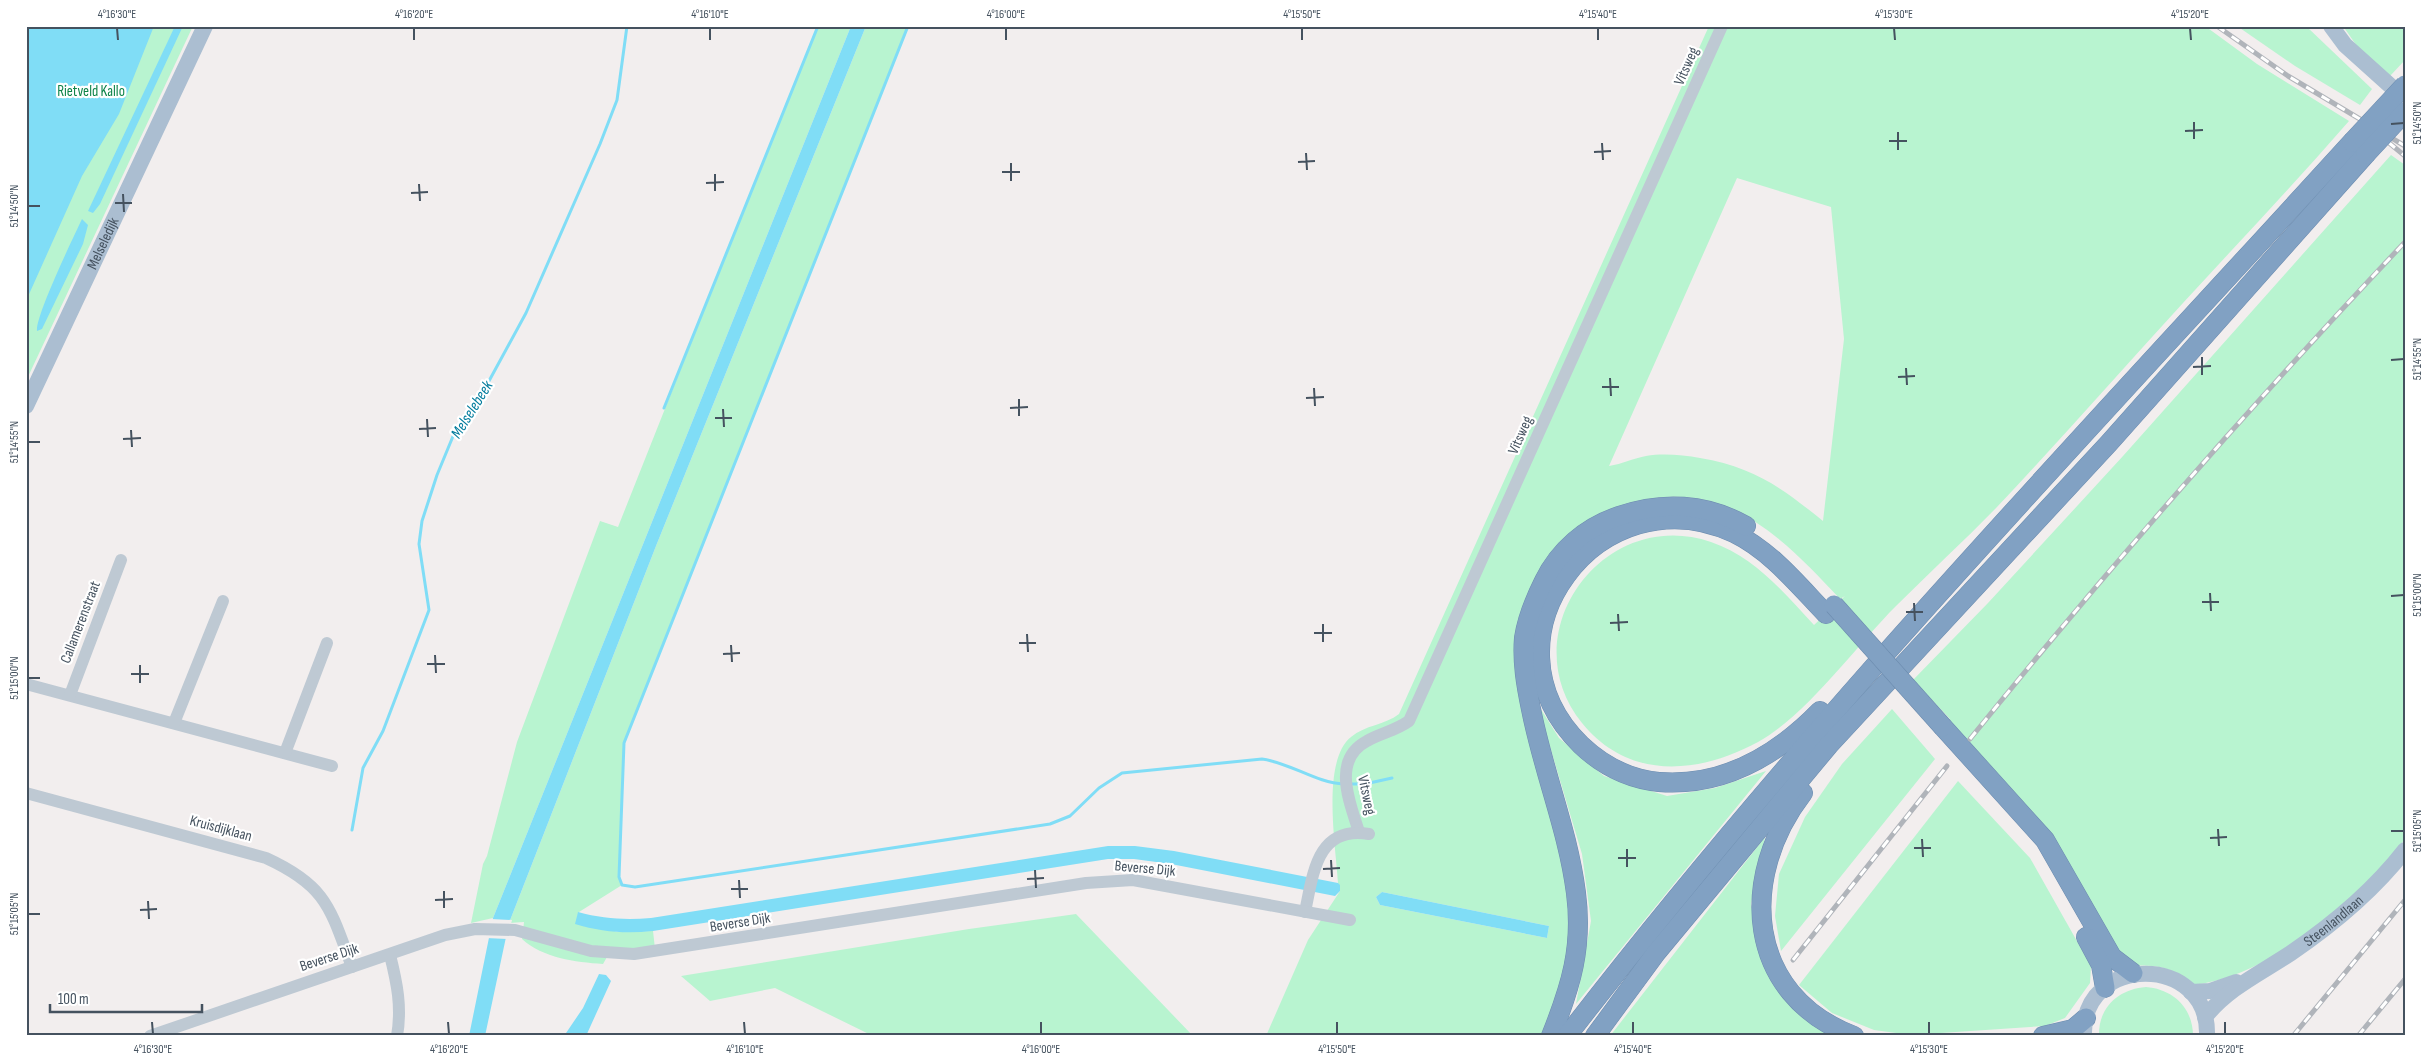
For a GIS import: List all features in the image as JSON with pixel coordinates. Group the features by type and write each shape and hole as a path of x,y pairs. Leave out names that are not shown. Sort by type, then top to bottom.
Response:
{"highway":[{"path":"1567,1036 1635,947 1733,828 1865,676 2405,85"},
{"path":"1594,1036 1656,953 1829,745 2102,450 2405,112"},
{"path":"1551,1036 1570,988 1576,958 1576,894 1570,858 1537,740 1523,670 1524,637 1533,603 1551,567 1572,543 1603,522 1654,506 1681,506 1714,511 1752,529 1777,547 1830,610 1939,731 2045,840 2112,957 2133,974"},
{"path":"1830,610 1778,564 1734,534 1711,524 1682,520 1656,521 1630,527 1585,553 1570,568 1557,586 1547,610 1541,634 1541,664 1548,696 1569,733 1606,765 1652,781 1675,783 1701,782 1720,777 1767,755 1794,736 1905,620 2007,519"},
{"path":"1854,1036 1819,1020 1800,1004 1784,986 1773,966 1762,924 1761,903 1764,878 1777,838 1792,806 1908,658"},
{"path":"1939,731 2036,848 2096,953 2105,988"},
{"path":"2043,1036 2085,1027"}],"main road":[{"name":"Melseledijk","path":"26,406 204,26"},
{"path":"2331,29 2405,98"},
{"name":"Steenlandlaan","path":"2205,1017 2218,1002 2252,976 2290,954 2324,929 2359,899 2405,850"},
{"path":"2085,1027 2093,1001 2105,988 2118,979 2146,972 2171,977 2191,992 2205,1017 2207,1036"},
{"name":"Steenlandlaan","path":"2191,992 2216,990 2252,976"}],"street":[{"name":"Vitsweg","path":"1305,912 1313,874 1320,853 1331,841 1364,833 1348,795 1346,778 1350,756 1358,746 1368,740 1398,729 1409,721 1722,26"},
{"name":"Callamerenstraat","path":"70,696 121,560"},
{"path":"174,723 223,601"},
{"path":"285,753 327,643"},
{"path":"26,684 332,766"},
{"name":"Kruisdijklaan","path":"26,793 266,858 291,869 307,880 332,911 352,967"},
{"name":"Beverse Dijk","path":"150,1036 445,936 485,928 515,930 591,951 634,954 1110,880 1133,880 1168,885 1350,920"},
{"path":"390,954 399,998 397,1036"}],"green space":[{"name":"Rietveld Kallo","path":"26,26 193,26 26,381"},
{"path":"817,26 851,26 493,918 471,923 483,864 487,856 517,742 600,521 618,527"},
{"path":"866,26 908,26 624,742 619,877 622,885 579,912 577,917 617,932 653,931 655,949 611,950 603,964 581,962 549,955 522,939 524,922 509,923 656,546"},
{"path":"1709,26 2205,26 2257,64 2349,121 1997,507 1880,622 1830,679 1795,715 1777,730 1758,742 1712,761 1666,766 1643,763 1621,755 1601,742 1582,723 1562,688 1557,652 1563,617 1579,585 1604,560 1635,542 1671,536 1711,542 1741,557 1767,577 1814,625 1845,596 1840,599 1798,556 1775,536 1751,519 1726,507 1698,499 1668,497 1623,505 1587,521 1518,636 1569,895 1570,957 1544,1036 1266,1036 1308,940 1340,891 1332,806 1336,765 1342,749 1351,737 1357,733 1388,721 1399,714","holes":["1737,178 1831,207 1844,339 1823,521 1780,489 1752,473 1719,462 1687,456 1653,455 1609,466","1382,892 1549,926 1547,938 1380,905 1376,897"]},
{"path":"2237,26 2306,26 2372,89 2360,105 2295,66"},
{"path":"2343,26 2405,26 2405,60 2390,76 2361,52"},
{"path":"2391,155 2405,165 2405,839 2386,862 2338,910 2283,951 2253,967 2224,979 2194,985 2182,976 2164,968 2137,965 2124,960 1948,722 1950,719 1913,680 1988,603 2123,456"},
{"path":"1537,703 1559,738 1604,776 1667,796 1715,788 1766,771 1576,1004 1591,921 1582,854"},
{"path":"1892,709 1935,759 1781,951 1775,916 1779,874 1805,817 1842,764"},
{"path":"1958,781 2030,858 2091,966 2090,983 2065,1018 2045,1026 1911,1035 1874,1030 1832,1013 1799,985"},
{"path":"1765,837 1751,904 1759,953 1783,996 1837,1036 1610,1036"},
{"path":"1076,914 1193,1036 873,1036 775,988 710,1001 681,976 969,929"},
{"path":"2146,987 2164,991 2179,1001 2189,1016 2193,1036 2099,1036 2102,1016 2112,1001 2127,991"}],"water":[{"path":"26,26 154,26 119,114 82,176 26,301"},
{"path":"175,26 183,26 100,204 93,213 88,211"},
{"path":"851,26 866,26 656,546 509,923 485,1036 469,1036 493,918"},
{"path":"82,219 88,225 83,244 42,329 37,331 48,294"},
{"path":"1108,846 1135,846 1174,851 1338,883 1340,891 1335,896 1171,864 1134,859 1108,859 653,931 614,932 575,924 578,912 614,918 651,918"},
{"path":"1382,892 1549,926 1547,938 1380,905 1376,897"},
{"path":"599,974 606,975 611,981 586,1036 564,1036 583,1008"}],"pier":[{"path":"491,919 512,920 507,939 486,938"}],"waterway":[{"name":"Melselebeek","path":"352,830 363,768 383,731 429,610 419,544 422,521 437,475 456,429 489,381 526,313 600,144 617,100 627,26"},
{"path":"664,408 818,26"},
{"path":"908,26 624,743 619,877 622,885 635,887 1050,824 1070,816 1099,788 1122,773 1262,759 1283,764 1313,777 1344,784"},
{"path":"1350,784 1365,784 1392,778"}],"railway":[{"path":"2217,26 2288,76 2405,146"},
{"path":"2388,142 2405,156"},
{"path":"1970,739 2075,611 2183,486 2405,242"},
{"path":"1793,960 1947,766"},
{"path":"2293,1036 2405,900"},
{"path":"2358,1036 2405,979"}]}
